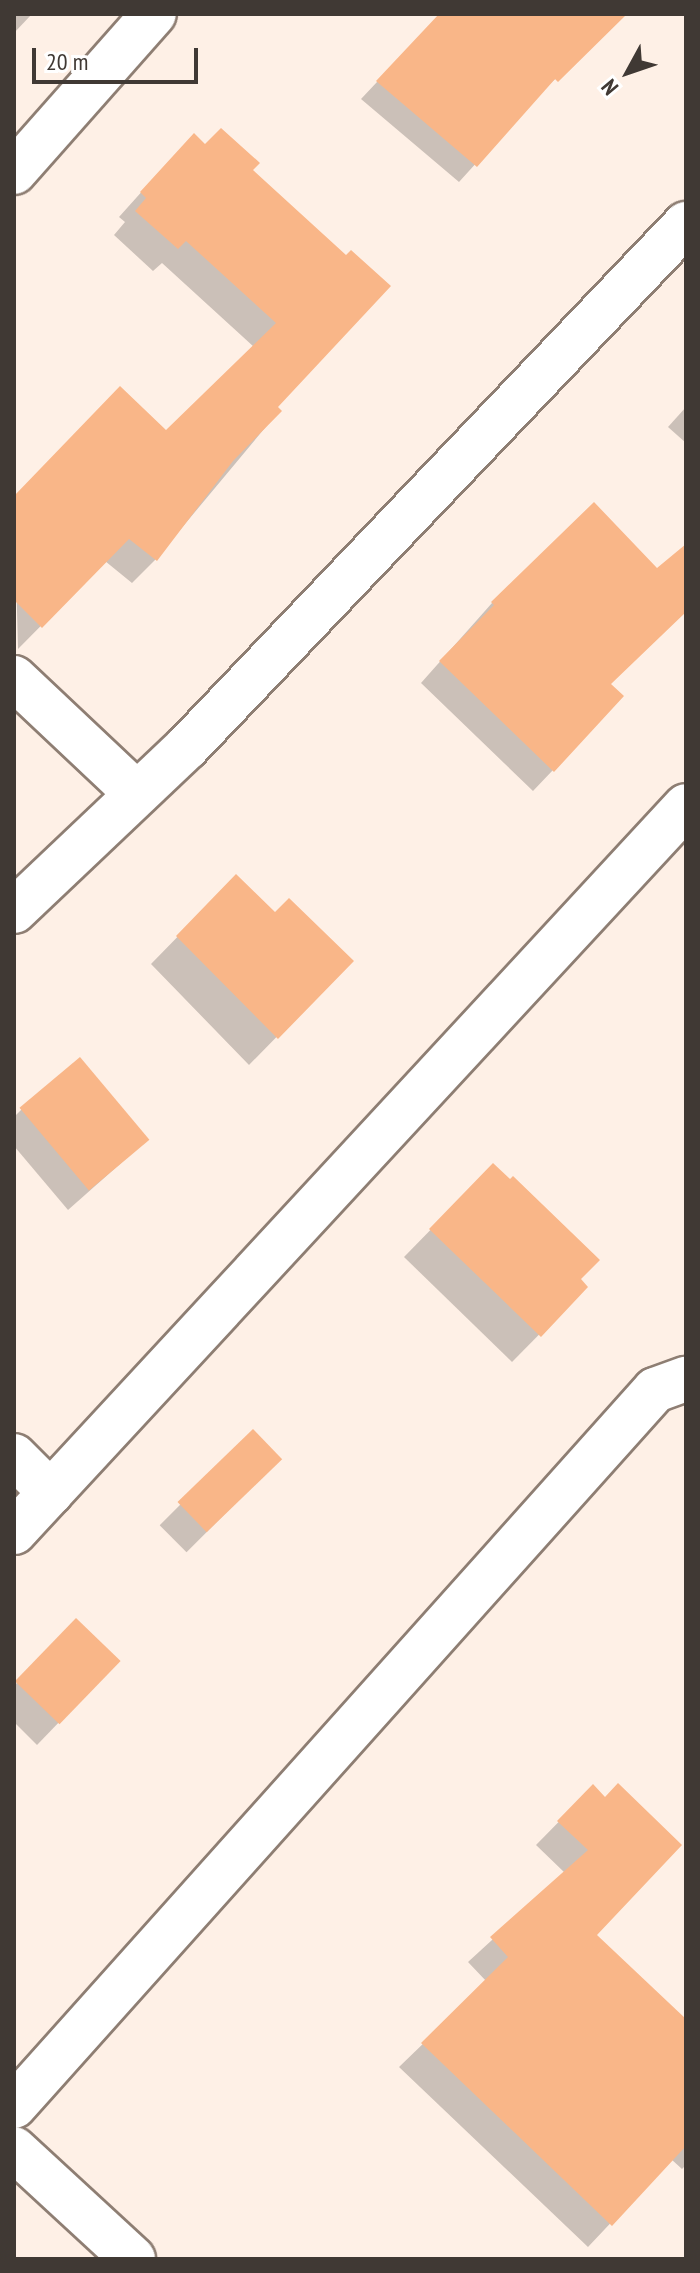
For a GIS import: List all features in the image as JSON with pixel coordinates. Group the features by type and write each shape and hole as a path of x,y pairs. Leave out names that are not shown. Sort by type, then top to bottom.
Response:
{"street":[{"path":"14,172 154,14"},
{"path":"14,911 187,747 686,224"},
{"path":"14,678 136,793"},
{"path":"14,1532 686,806"},
{"path":"14,2106 655,1390 686,1379"},
{"path":"14,1456 51,1493"},
{"path":"14,2149 133,2259"}],"building":[{"path":"439,14 627,14 558,82 555,79 477,167 376,81"},
{"path":"221,128 260,163 253,170 346,255 351,250 391,286 278,407 282,411 233,461 157,561 129,539 42,628 14,600 14,496 120,386 166,430 276,323 186,241 178,249 135,211 146,198 140,192 194,133 205,144"},
{"path":"594,502 657,568 686,544 686,612 611,684 624,696 554,772 439,661 494,605 491,602"},
{"path":"236,874 275,912 289,898 354,961 278,1039 176,936"},
{"path":"80,1057 149,1140 89,1191 19,1108"},
{"path":"493,1163 510,1179 513,1176 600,1260 581,1279 588,1287 541,1337 429,1229"},
{"path":"253,1429 282,1459 207,1532 177,1502"},
{"path":"76,1618 121,1661 59,1724 15,1681"},
{"path":"618,1783 682,1845 597,1935 686,2019 686,2146 612,2226 421,2043 508,1957 490,1937 588,1850 557,1821 593,1784 605,1797"}]}
